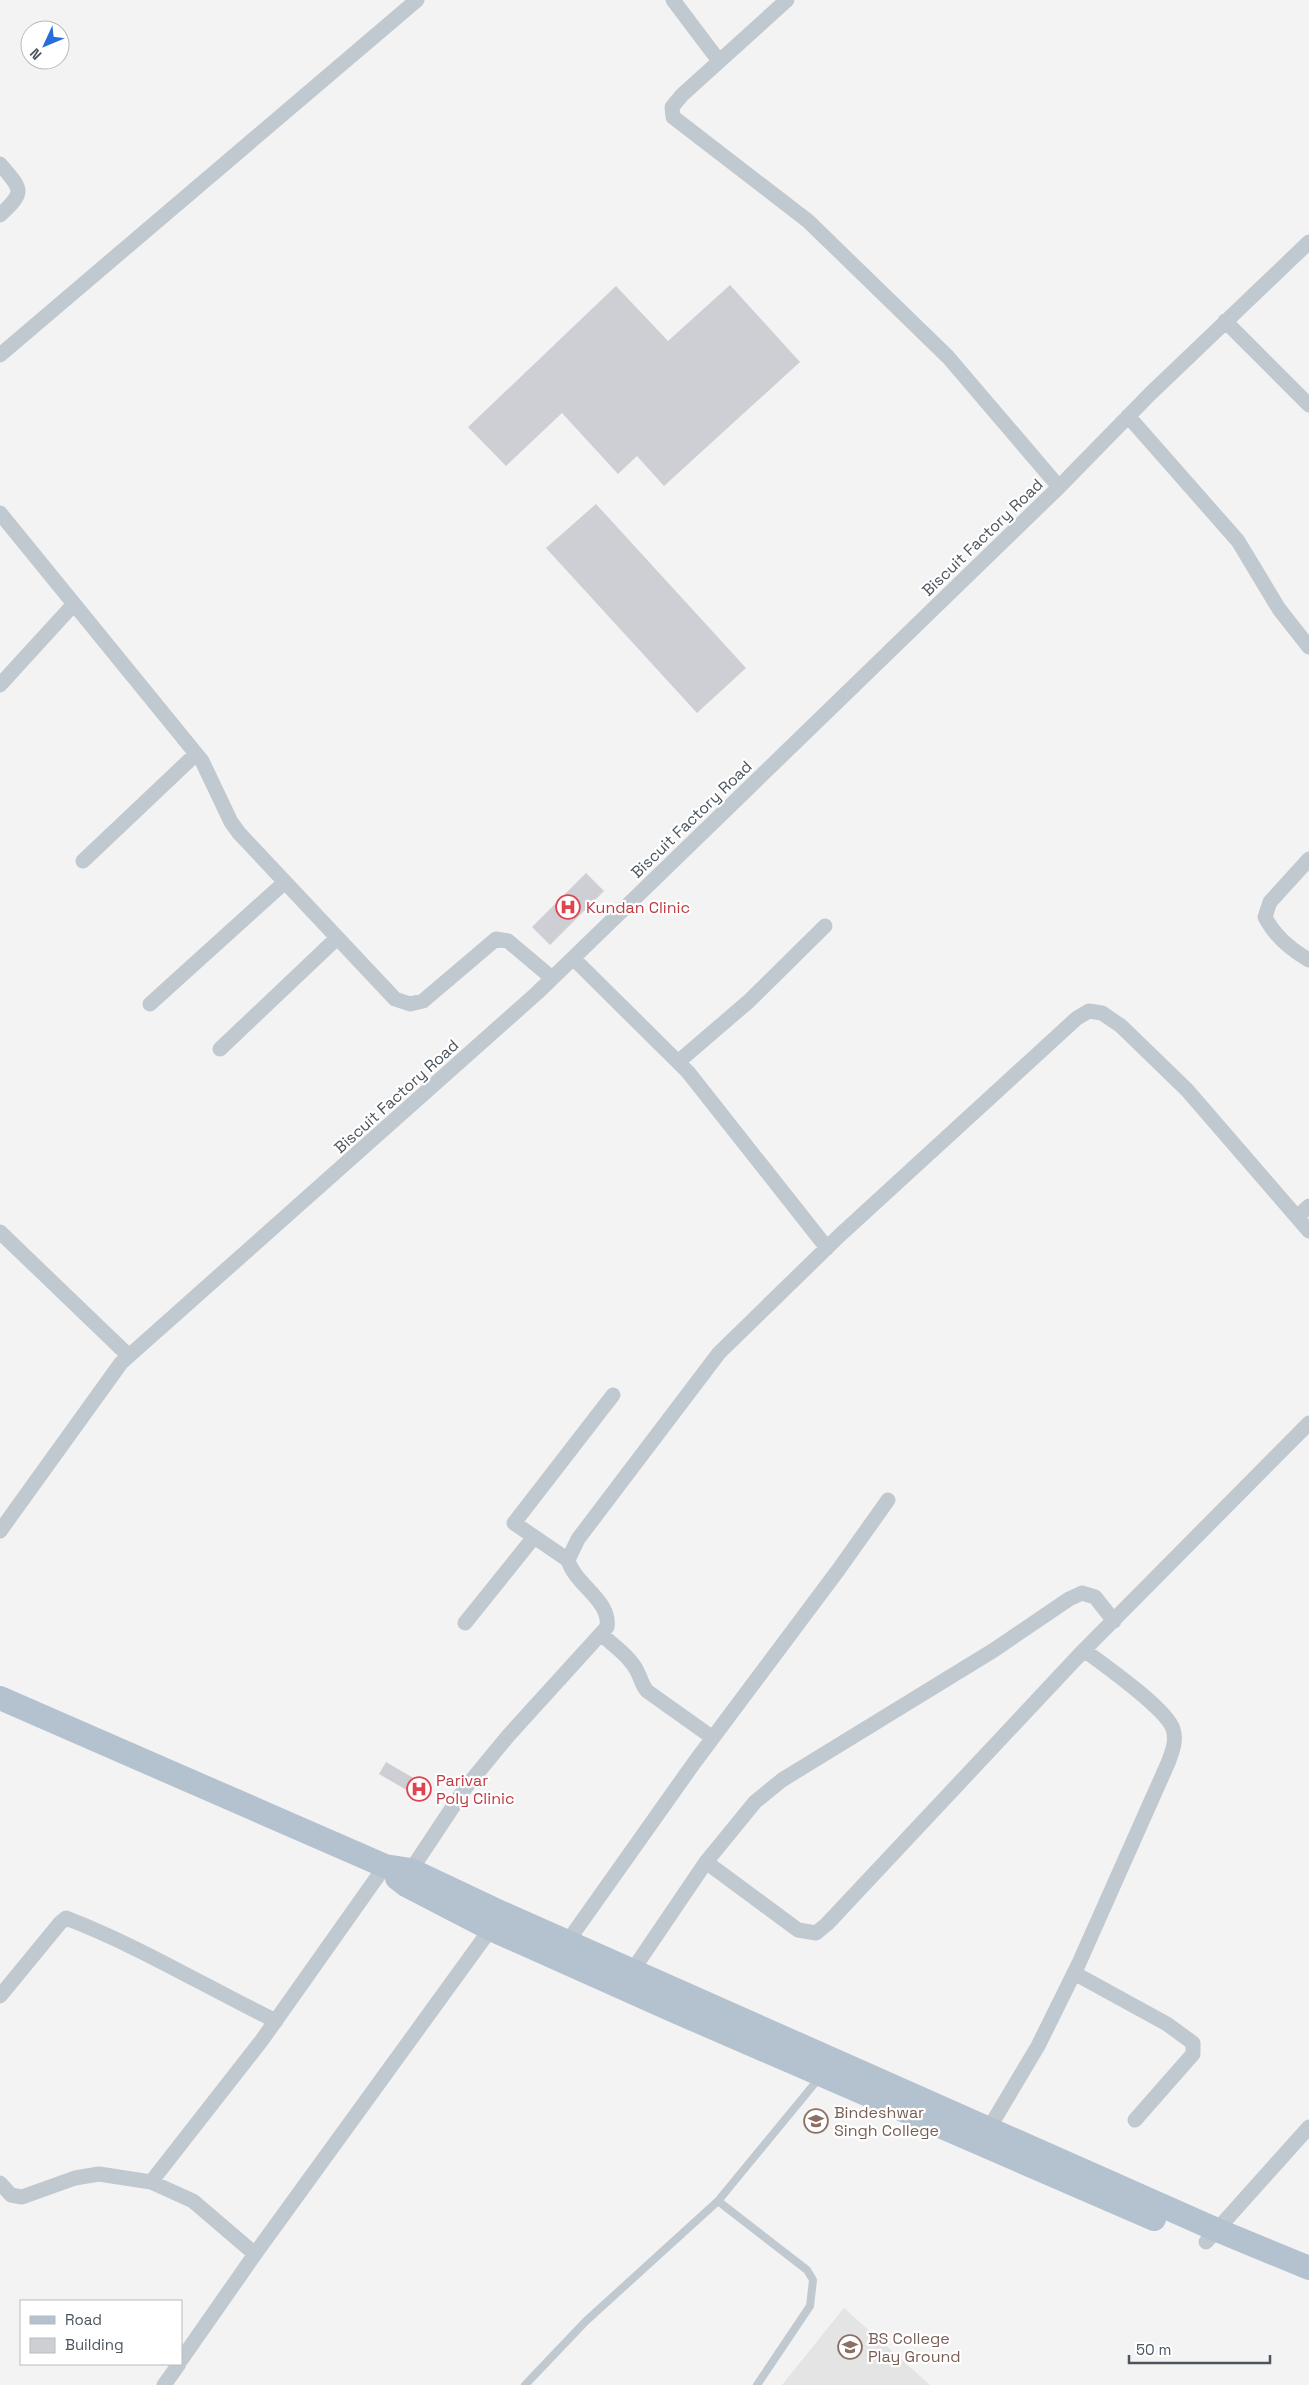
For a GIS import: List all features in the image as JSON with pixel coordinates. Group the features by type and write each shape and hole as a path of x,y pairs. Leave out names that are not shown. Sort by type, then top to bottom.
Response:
{"main road":[{"path":"0,1698 385,1866 497,1921 1211,2236 1309,2285"},
{"path":"1211,2236 1309,2268"}],"street":[{"path":"0,355 417,0"},
{"path":"673,0 719,61"},
{"path":"787,0 682,95 672,107 673,117 808,220 948,357 1059,487"},
{"path":"0,164 17,184 18,193 17,199 0,215"},
{"name":"Biscuit Factory Road","path":"0,1532 105,1384 129,1356 552,978 1059,487 1225,321 1309,242"},
{"path":"1225,321 1309,405"},
{"path":"1128,416 1238,541 1282,614 1309,647"},
{"path":"0,513 196,754 210,774 231,822 395,999 410,1004 423,1001 496,939 508,941 552,978"},
{"path":"0,685 73,605"},
{"path":"83,861 196,754"},
{"path":"1309,859 1270,902 1264,917 1269,926 1282,939 1309,960"},
{"path":"150,1004 285,882"},
{"path":"678,1062 749,1001 825,926"},
{"path":"220,1049 338,938"},
{"path":"573,958 678,1062 712,1101 827,1248"},
{"path":"568,1560 578,1539 719,1353 827,1248 1061,1032 1077,1018 1090,1011 1102,1014 1121,1026 1187,1090 1309,1231"},
{"path":"1297,1217 1309,1206"},
{"path":"0,1232 129,1356"},
{"path":"408,1878 466,1787 508,1736 607,1627 606,1613 575,1576 568,1560 514,1522 613,1395"},
{"path":"706,1862 798,1930 816,1933 1084,1650 1309,1423"},
{"path":"562,1950 713,1738 888,1500"},
{"path":"465,1623 534,1537"},
{"path":"627,1979 706,1862 755,1802 782,1780 994,1650 1069,1599 1082,1593 1095,1597 1114,1621"},
{"path":"601,1634 628,1658 638,1672 641,1683 647,1691 713,1738"},
{"path":"984,2136 1038,2046 1074,1973 1164,1772 1175,1741 1173,1728 1149,1701 1084,1650"},
{"path":"151,2182 276,2020 385,1866"},
{"path":"0,1996 66,1918 105,1933 216,1992 276,2020"},
{"path":"182,2359 255,2254 497,1921"},
{"path":"1074,1973 1167,2024 1193,2043 1193,2054 1135,2120"},
{"path":"1211,2236 1309,2127"},
{"path":"0,2184 12,2195 22,2197 75,2178 99,2174 151,2182 193,2201 255,2254"},
{"path":"164,2385 178,2365"}],"lane":[{"path":"525,2385 586,2321 718,2201 827,2068"},
{"path":"718,2201 807,2270 814,2280 810,2306 757,2385"}],"shaded area":[{"name":"BS College Play Ground","path":"844,2308 930,2385 782,2385"}],"building":[{"path":"730,285 800,362 664,486 637,456 618,474 562,413 506,466 468,427 616,286 668,341"},
{"path":"596,504 746,668 697,713 546,548"},
{"path":"586,873 604,891 550,945 532,927"},
{"path":"386,1762 429,1787 422,1799 379,1774"}],"place":[{"name":"Kundan Clinic","path":"568,907"},
{"name":"Parivar Poly Clinic","path":"419,1789"},
{"name":"Bindeshwar Singh College","path":"816,2121"},
{"name":"BS College Play Ground","path":"850,2347"}]}
